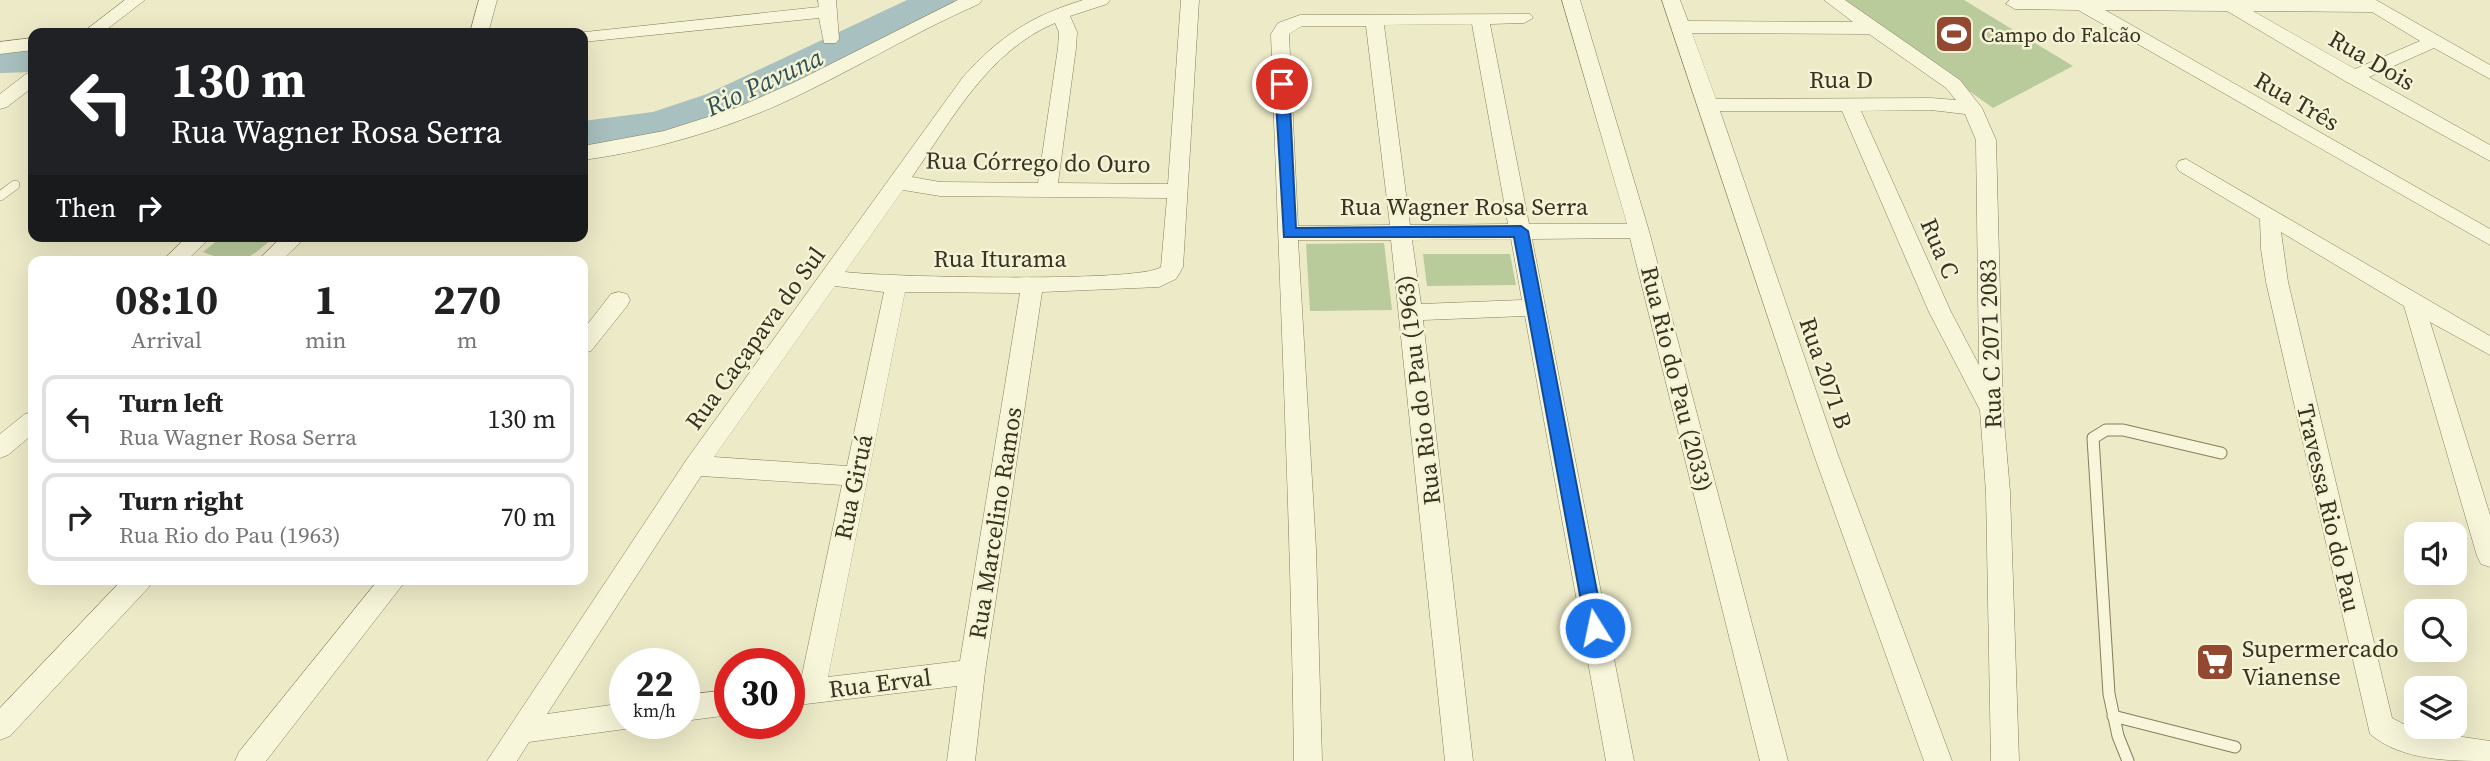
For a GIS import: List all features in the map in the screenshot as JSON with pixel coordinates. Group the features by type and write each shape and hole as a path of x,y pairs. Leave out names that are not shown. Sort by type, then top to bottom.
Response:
{"street":[{"path":"99,28 136,0"},
{"path":"480,28 488,0"},
{"path":"588,152 622,148 682,133 744,112 973,0"},
{"name":"Rua Caçapava do Sul","path":"501,761 695,466 897,182 990,57 1023,30 1059,13 1101,0"},
{"path":"1178,191 1190,0"},
{"name":"Rua Rio do Pau (2033)","path":"1571,0 1639,230 1774,761"},
{"name":"Rua 2071 B","path":"1671,0 1711,105 1803,388 1872,588 1938,761"},
{"name":"Rua C 2071 2083","path":"1833,0 1953,84 1972,108 1986,140 1991,409 1998,492 2005,761"},
{"path":"2015,4 2231,6 2369,3 2490,73"},
{"name":"Rua Três","path":"2081,4 2490,238"},
{"path":"588,35 827,6 830,39"},
{"name":"Rua Dois","path":"2231,6 2490,154"},
{"path":"1047,189 1068,32 1059,13"},
{"path":"1308,761 1304,549 1291,318 1280,34 1284,27 1300,21 1524,18"},
{"path":"1480,19 1620,761"},
{"name":"Rua Rio do Pau (1963)","path":"1374,20 1410,312 1459,761"},
{"path":"1681,27 1872,28"},
{"path":"2352,77 2435,41"},
{"path":"0,48 28,45"},
{"name":"Rua C","path":"1849,104 1940,312 1991,409"},
{"name":"Rua D","path":"1711,105 1931,104 1972,108"},
{"path":"2186,166 2490,347"},
{"name":"Rua Córrego do Ouro","path":"897,182 940,189 1178,191"},
{"name":"Rua Iturama","path":"831,278 858,283 1032,285 1159,279 1168,274 1172,267 1178,191"},
{"name":"Travessa Rio do Pau","path":"2270,216 2271,249 2277,282 2380,725 2384,732 2400,740 2482,756"},
{"name":"Rua Wagner Rosa Serra","path":"1289,233 1639,230"},
{"path":"178,256 195,242"},
{"path":"273,256 290,242"},
{"name":"Rua Giruá","path":"805,673 854,477 896,284"},
{"name":"Rua Marcelino Ramos","path":"961,761 972,672 1032,285"},
{"path":"588,339 619,300"},
{"path":"2413,301 2490,556"},
{"path":"1410,312 1535,308"},
{"path":"0,448 28,425"},
{"path":"695,466 854,477"},
{"path":"0,727 134,585"},
{"path":"249,761 389,585"},
{"name":"Rua Erval","path":"805,692 972,672"},
{"path":"522,730 609,718"}],"lane":[{"path":"0,196 15,185"},
{"path":"2128,761 2113,716 2108,680 2093,438 2099,432 2109,429 2123,430 2221,453"},
{"path":"2113,716 2235,747"}],"green space":[{"name":"Campo do Falcão","path":"1964,0 2073,66 1993,108 1843,1"},
{"path":"216,242 269,242 249,256 217,256 203,252"},
{"path":"1384,243 1392,310 1310,311 1306,244"},
{"path":"1423,254 1510,254 1516,285 1427,286"}],"waterway":[{"name":"Rio Pavuna","path":"588,134 655,125 721,103 870,29 937,0"},
{"name":"Rio Pavuna","path":"0,61 28,60"}],"place":[{"name":"Campo do Falcão","path":"1954,34"},
{"name":"Supermercado Vianense","path":"2215,662"}],"route":[{"path":"1282,84 1289,233 1521,231 1595,628"}]}
